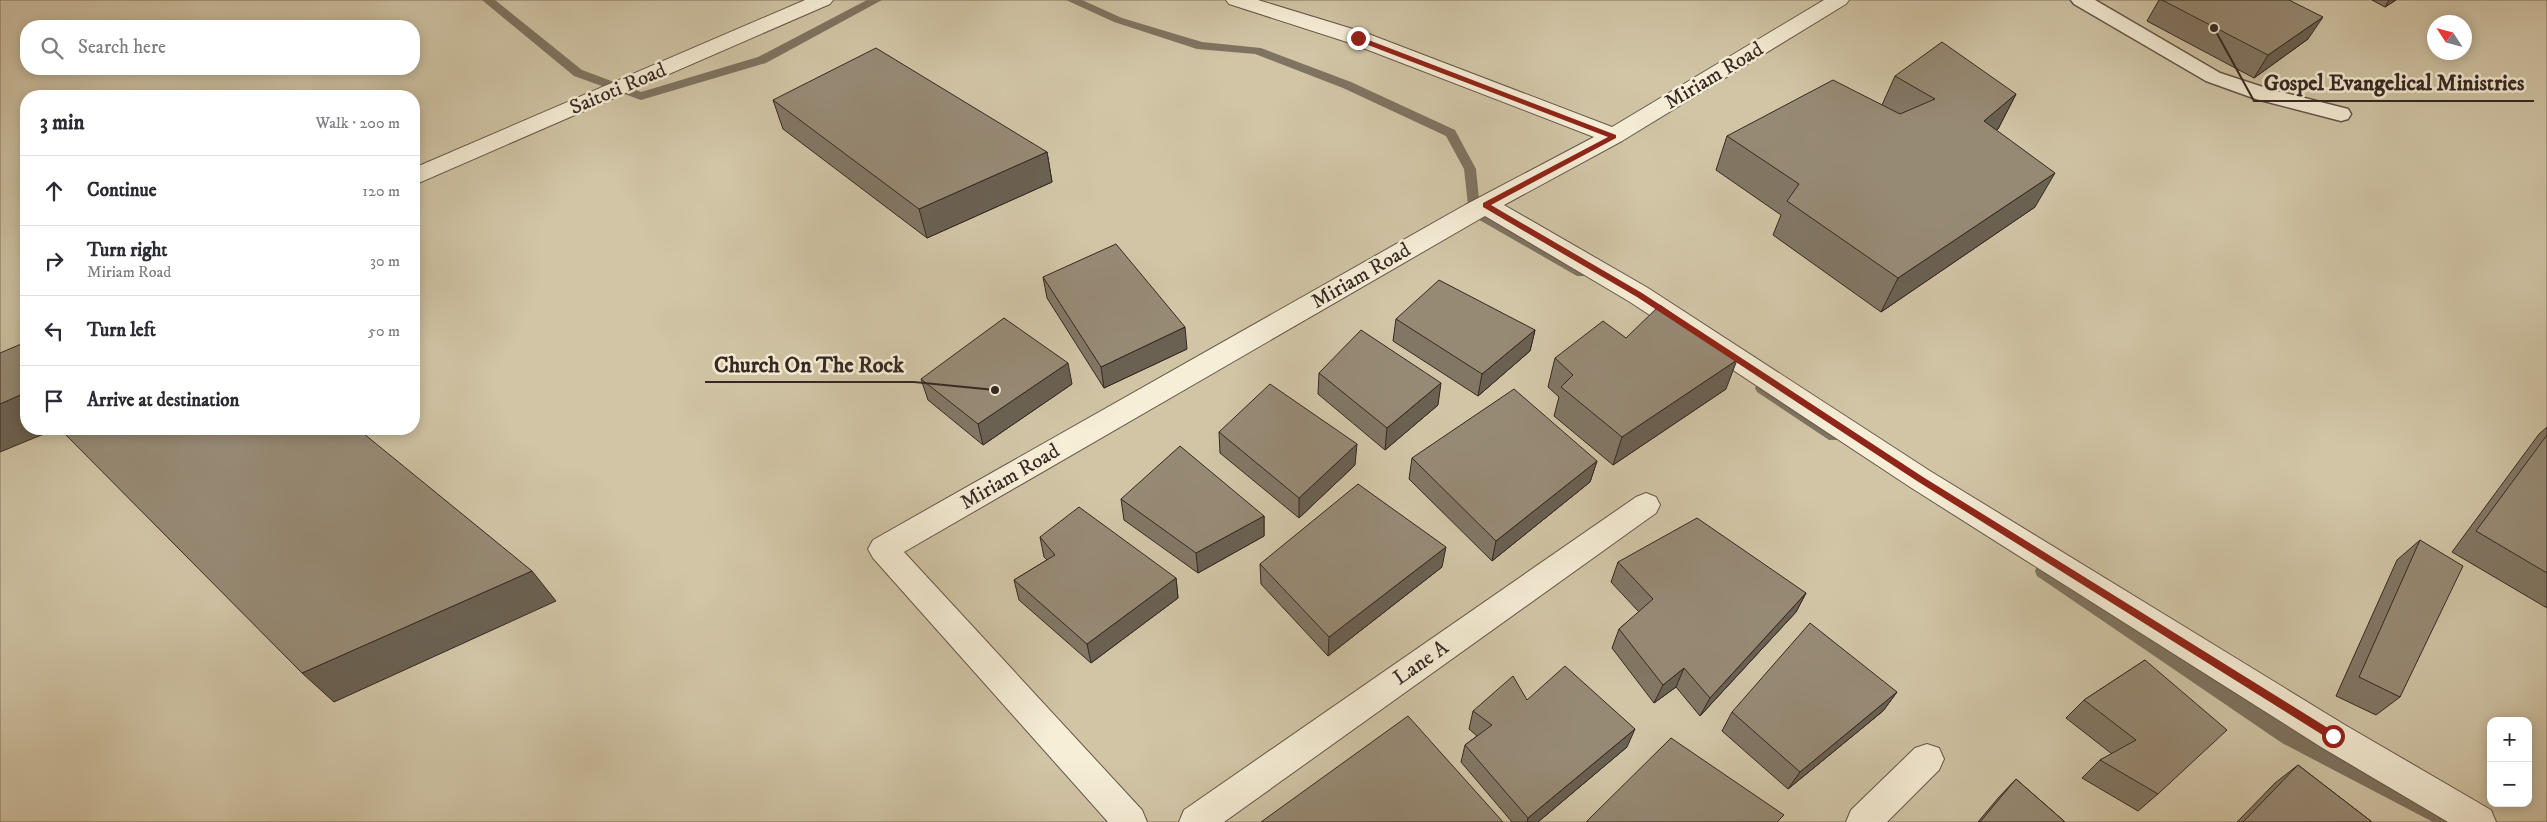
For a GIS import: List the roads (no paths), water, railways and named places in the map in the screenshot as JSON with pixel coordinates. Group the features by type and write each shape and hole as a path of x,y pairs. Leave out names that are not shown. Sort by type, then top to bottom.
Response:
{"street":[{"name":"Saitoti Road","path":"420,174 823,0"},
{"path":"1236,0 1358,38 1614,136"},
{"name":"Miriam Road","path":"1130,822 883,549 1485,205 1614,136 1839,0"},
{"path":"1485,205 1639,295 1920,479 2333,736 2479,822"},
{"name":"Lane A","path":"1196,822 1646,505"},
{"path":"1863,822 1927,759"}],"lane":[{"path":"2081,0 2213,77 2263,94 2341,114"}],"waterway":[{"path":"488,0 578,73 641,96 762,60 876,0"},
{"path":"1072,0 1118,20 1201,46 1257,51 1347,85 1451,133 1470,169 1474,211 1582,273"},
{"path":"1762,388 1834,436"},
{"path":"2043,571 2288,737 2452,822"}],"place":[{"name":"Gospel Evangelical Ministries","path":"2214,28"},
{"name":"Church On The Rock","path":"995,390"}]}
